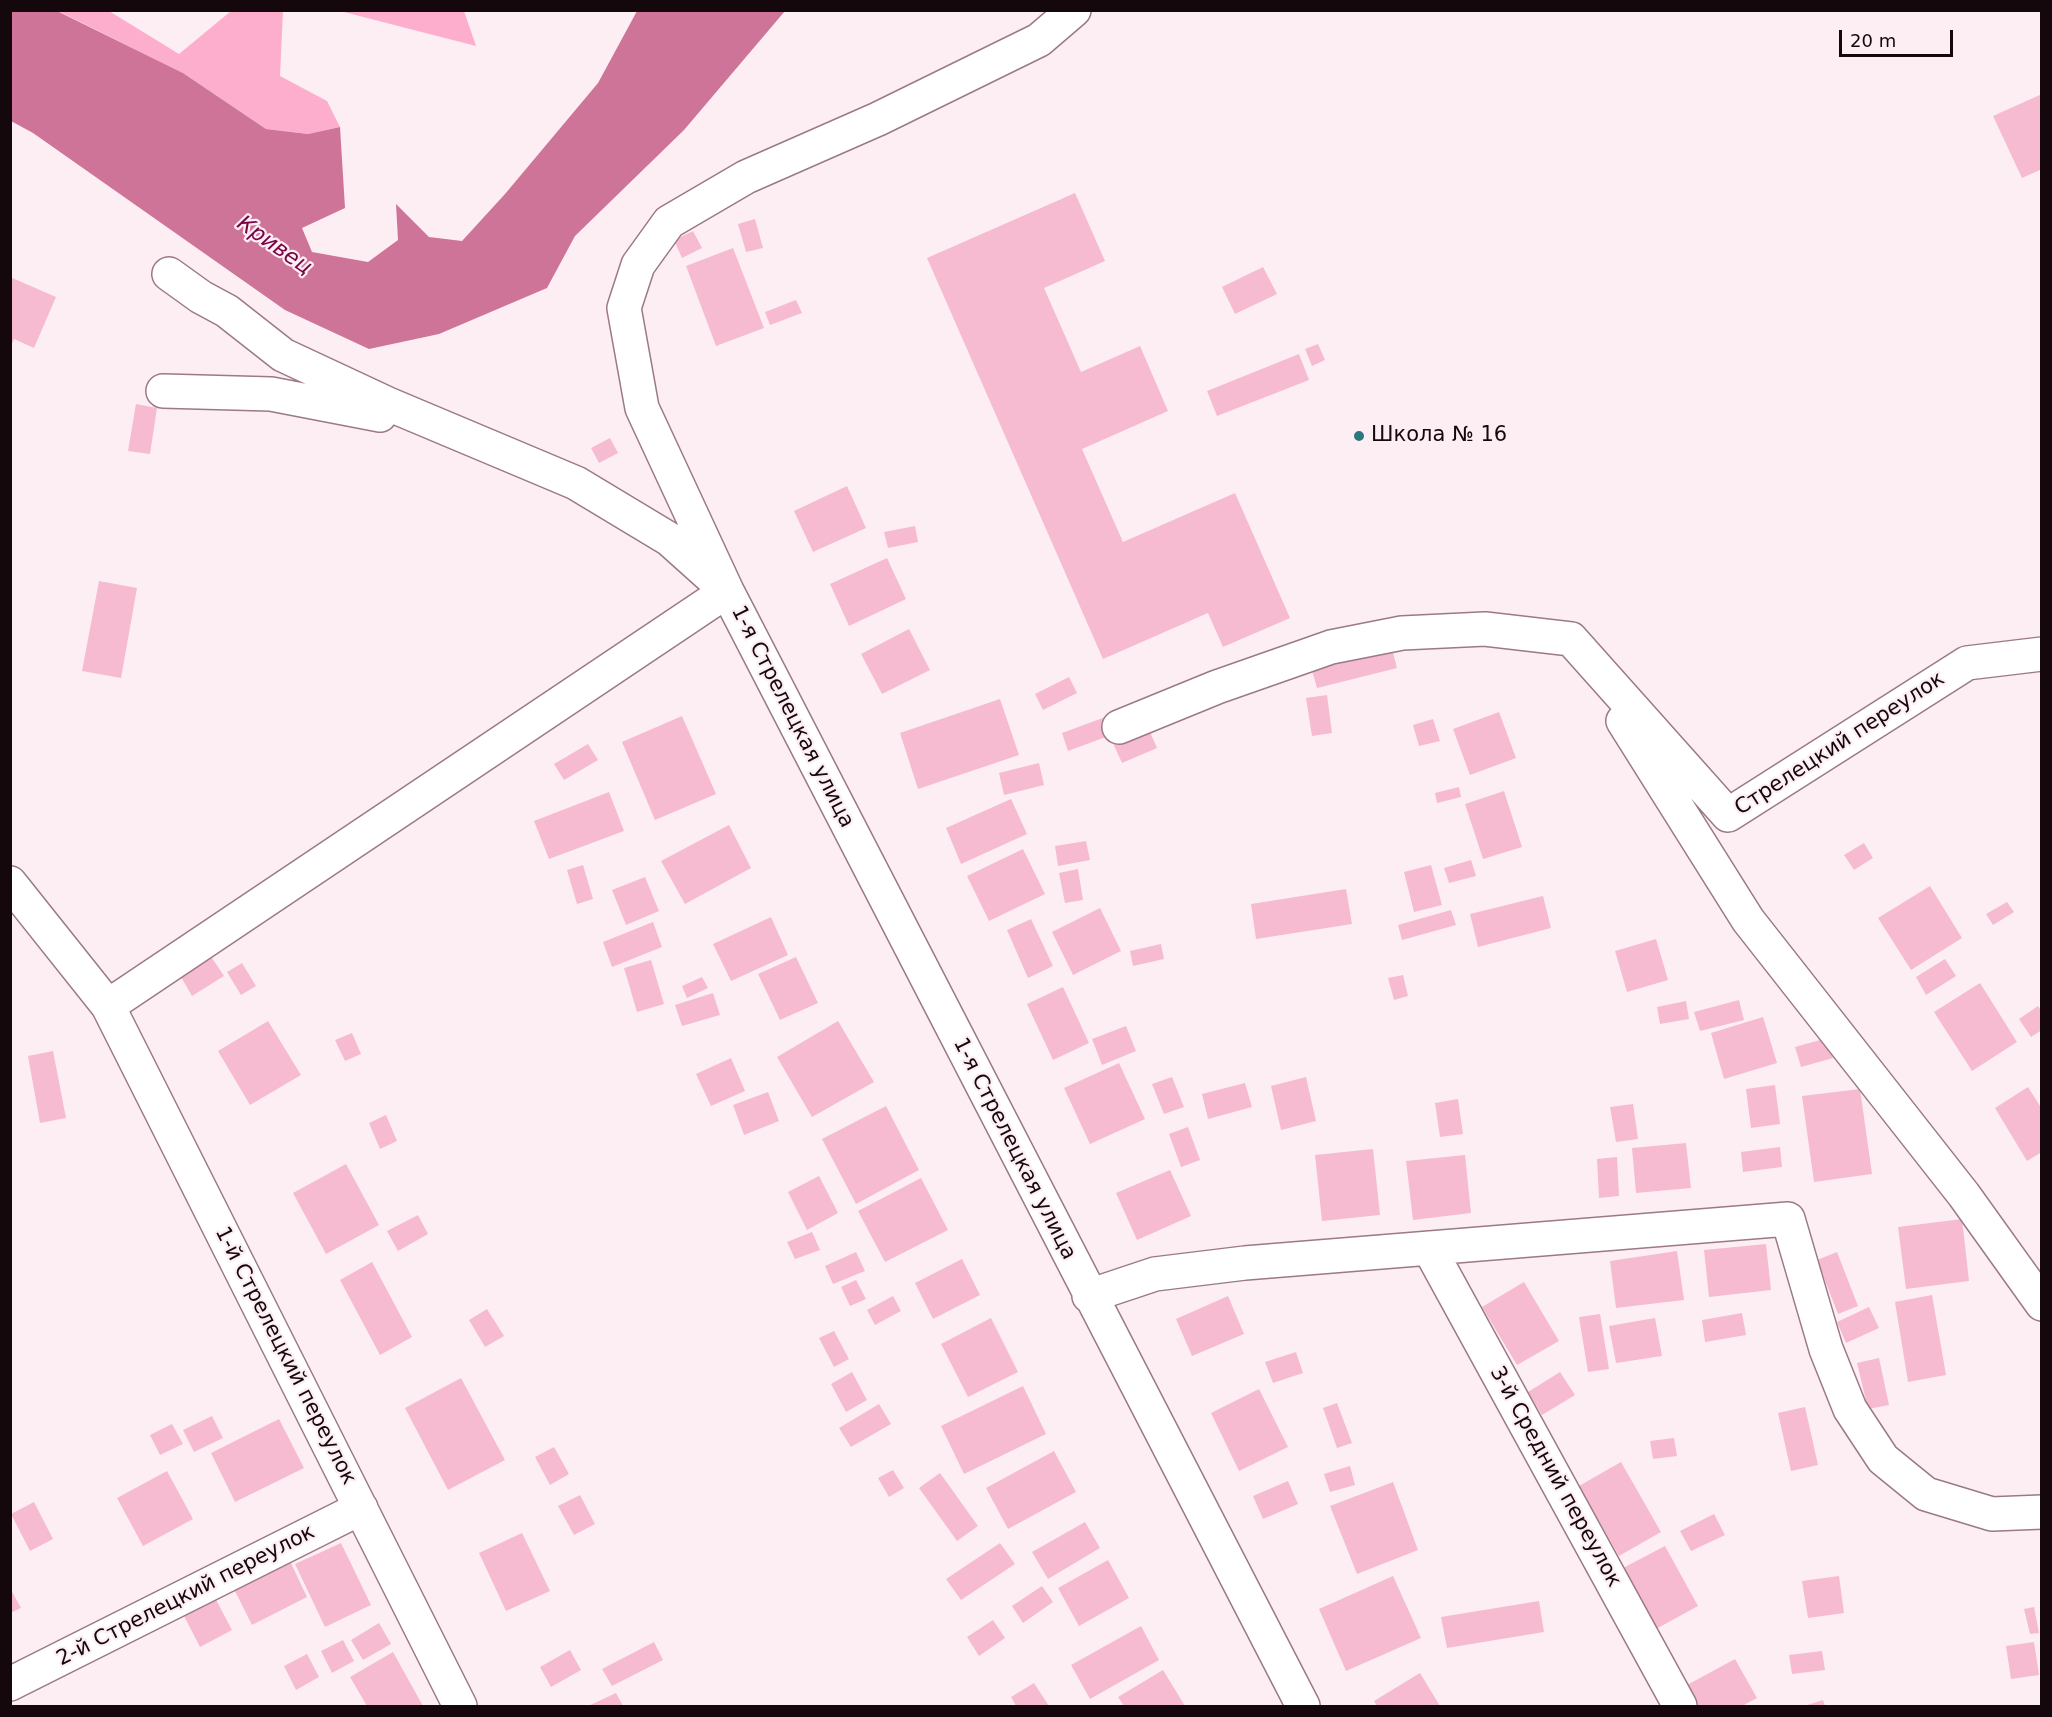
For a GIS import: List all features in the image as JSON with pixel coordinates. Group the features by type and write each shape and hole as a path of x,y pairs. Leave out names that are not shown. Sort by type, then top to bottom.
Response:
{"street":[{"name":"1-я Стрелецкая улица","path":"1074,10 1039,40 878,119 746,177 669,222 638,265 624,308 642,408 727,591 1303,1707"},
{"path":"108,1006 727,591 669,539 576,483 388,404 283,355 227,311 201,297 169,274"},
{"path":"163,391 271,394 362,410 472,439"},
{"path":"1119,727 1217,687 1331,647 1392,635 1485,628 1571,639 1748,920 1964,1195 2042,1304"},
{"name":"Стрелецкий переулок","path":"1571,639 1728,815 1967,663 2042,654"},
{"name":"1-й Стрелецкий переулок","path":"10,884 108,1006 460,1707"},
{"path":"1089,1296 1155,1274 1245,1263 1788,1219 1826,1349 1850,1409 1884,1459 1926,1494 1992,1514 2042,1512"},
{"name":"3-й Средний переулок","path":"1429,1248 1680,1707"},
{"name":"2-й Стрелецкий переулок","path":"10,1684 361,1508"}],"shaded area":[{"path":"58,11 109,11 179,54 231,11 283,11 280,76 327,101 340,127 308,134 266,129 183,73"},
{"path":"340,11 464,11 476,46"}],"water":[{"name":"Кривец","path":"11,10 57,11 183,73 266,129 308,134 340,127 345,208 302,228 312,252 368,262 398,240 396,204 429,237 462,241 505,194 598,83 637,11 785,11 684,130 575,236 547,288 439,334 369,349 285,310 33,133 11,121"}],"building":[{"path":"2042,94 2042,169 2022,178 1993,116"},
{"path":"1075,193 1105,261 1044,288 1081,372 1140,346 1168,411 1082,449 1123,542 1235,493 1290,618 1223,647 1208,613 1103,659 927,258"},
{"path":"755,219 763,248 746,252 738,224"},
{"path":"693,231 702,248 682,258 674,240"},
{"path":"733,248 764,328 716,346 686,266"},
{"path":"1263,267 1277,294 1235,314 1222,287"},
{"path":"10,277 56,297 34,348 14,339 10,348"},
{"path":"796,300 802,313 770,325 765,312"},
{"path":"1318,344 1325,360 1312,366 1305,349"},
{"path":"1299,354 1309,380 1217,416 1207,391"},
{"path":"136,404 157,408 150,454 128,451"},
{"path":"610,438 618,453 599,463 591,448"},
{"path":"847,486 866,528 813,552 794,511"},
{"path":"915,526 918,542 888,548 884,532"},
{"path":"887,558 906,599 849,626 830,584"},
{"path":"99,581 137,588 121,678 82,671"},
{"path":"909,629 930,670 882,694 861,654"},
{"path":"1387,629 1397,668 1317,688 1306,649"},
{"path":"1069,677 1077,693 1043,710 1035,694"},
{"path":"1327,695 1332,733 1312,736 1306,698"},
{"path":"1000,699 1019,755 918,789 900,733"},
{"path":"1499,712 1516,758 1470,775 1453,729"},
{"path":"682,716 716,794 655,820 622,742"},
{"path":"1108,716 1114,734 1068,751 1062,733"},
{"path":"1433,719 1440,741 1419,746 1413,725"},
{"path":"1147,725 1157,748 1122,763 1112,741"},
{"path":"588,744 598,760 564,780 554,764"},
{"path":"1039,763 1044,785 1004,795 999,773"},
{"path":"1459,787 1461,797 1437,803 1435,793"},
{"path":"1504,791 1522,847 1483,859 1465,804"},
{"path":"609,792 624,831 549,859 534,821"},
{"path":"1011,799 1027,834 961,864 946,828"},
{"path":"729,825 751,868 685,904 661,861"},
{"path":"1086,841 1090,860 1058,866 1055,846"},
{"path":"1864,843 1873,858 1854,870 1844,855"},
{"path":"1023,849 1045,894 989,921 967,876"},
{"path":"1471,860 1476,876 1449,883 1444,868"},
{"path":"583,865 593,899 577,904 567,870"},
{"path":"1431,865 1442,905 1414,912 1404,872"},
{"path":"1078,869 1083,900 1065,903 1059,873"},
{"path":"645,877 659,911 626,925 612,890"},
{"path":"1930,886 1962,938 1911,970 1878,918"},
{"path":"1346,889 1352,924 1256,939 1251,904"},
{"path":"1543,896 1551,928 1478,947 1470,914"},
{"path":"2007,902 2014,912 1993,925 1986,914"},
{"path":"1100,908 1121,951 1073,975 1052,932"},
{"path":"1451,910 1456,925 1402,940 1398,925"},
{"path":"771,917 788,955 731,981 713,944"},
{"path":"1031,919 1053,966 1028,978 1007,930"},
{"path":"653,922 662,947 612,967 603,942"},
{"path":"1656,939 1668,980 1627,992 1615,951"},
{"path":"1161,944 1164,959 1133,966 1130,951"},
{"path":"796,957 818,1003 780,1020 758,974"},
{"path":"212,958 224,976 192,996 181,977"},
{"path":"1945,959 1956,976 1926,995 1916,977"},
{"path":"651,960 664,1004 637,1012 624,968"},
{"path":"242,963 256,986 241,995 227,972"},
{"path":"1403,975 1408,996 1394,1000 1388,978"},
{"path":"702,977 708,988 687,998 682,986"},
{"path":"1980,983 2017,1042 1972,1071 1934,1012"},
{"path":"1063,987 1089,1043 1053,1060 1027,1004"},
{"path":"713,993 720,1015 682,1026 675,1005"},
{"path":"1739,1000 1744,1020 1700,1031 1694,1012"},
{"path":"1686,1001 1689,1019 1660,1024 1657,1007"},
{"path":"2038,1006 2042,1012 2042,1030 2031,1037 2019,1019"},
{"path":"1763,1017 1777,1063 1724,1079 1711,1033"},
{"path":"268,1021 301,1075 250,1105 218,1051"},
{"path":"838,1021 874,1082 812,1117 777,1057"},
{"path":"1126,1026 1136,1051 1102,1065 1092,1039"},
{"path":"352,1033 361,1054 345,1061 335,1040"},
{"path":"1827,1038 1833,1058 1801,1067 1795,1047"},
{"path":"53,1051 66,1118 40,1123 28,1056"},
{"path":"731,1058 745,1091 711,1106 696,1074"},
{"path":"1119,1063 1145,1119 1090,1144 1064,1088"},
{"path":"1172,1077 1184,1107 1164,1114 1152,1084"},
{"path":"1306,1077 1316,1121 1281,1130 1271,1086"},
{"path":"1245,1083 1252,1107 1208,1119 1202,1094"},
{"path":"1775,1085 1780,1124 1751,1128 1746,1089"},
{"path":"2028,1087 2042,1109 2042,1152 2027,1161 1995,1108"},
{"path":"1860,1089 1872,1174 1814,1182 1802,1096"},
{"path":"768,1092 779,1121 744,1135 733,1105"},
{"path":"1458,1099 1463,1134 1440,1137 1435,1103"},
{"path":"1633,1104 1638,1139 1616,1142 1610,1107"},
{"path":"886,1106 919,1170 856,1204 822,1139"},
{"path":"386,1115 397,1141 380,1149 369,1123"},
{"path":"1188,1127 1200,1160 1181,1167 1169,1134"},
{"path":"1686,1143 1691,1188 1636,1193 1632,1148"},
{"path":"1780,1147 1782,1167 1743,1172 1741,1152"},
{"path":"1373,1149 1380,1215 1322,1221 1315,1155"},
{"path":"1465,1155 1471,1213 1413,1220 1406,1161"},
{"path":"1617,1157 1619,1196 1599,1198 1597,1159"},
{"path":"346,1164 379,1225 326,1254 293,1193"},
{"path":"1170,1170 1191,1216 1137,1240 1116,1193"},
{"path":"819,1176 838,1213 807,1230 788,1192"},
{"path":"921,1178 948,1230 885,1262 858,1211"},
{"path":"418,1215 428,1234 398,1251 387,1231"},
{"path":"1962,1219 1969,1281 1906,1289 1898,1227"},
{"path":"812,1232 820,1250 795,1259 787,1242"},
{"path":"1766,1244 1771,1290 1709,1297 1704,1250"},
{"path":"1677,1251 1684,1300 1616,1308 1610,1261"},
{"path":"856,1252 865,1271 833,1284 825,1266"},
{"path":"1837,1252 1858,1306 1838,1314 1817,1260"},
{"path":"962,1259 980,1295 933,1319 915,1283"},
{"path":"372,1262 412,1337 380,1355 340,1280"},
{"path":"856,1280 866,1299 850,1306 841,1287"},
{"path":"1524,1282 1559,1341 1517,1365 1482,1307"},
{"path":"1932,1295 1946,1375 1908,1382 1895,1302"},
{"path":"893,1296 901,1311 875,1325 867,1310"},
{"path":"1228,1296 1244,1334 1192,1356 1176,1319"},
{"path":"1869,1307 1879,1328 1846,1343 1837,1322"},
{"path":"487,1309 504,1336 485,1347 469,1320"},
{"path":"1742,1313 1746,1335 1705,1342 1702,1320"},
{"path":"1600,1314 1609,1369 1588,1372 1579,1317"},
{"path":"991,1318 1018,1372 968,1397 941,1344"},
{"path":"1655,1318 1662,1356 1616,1363 1609,1326"},
{"path":"834,1331 849,1359 834,1367 819,1338"},
{"path":"1296,1352 1303,1373 1273,1383 1265,1362"},
{"path":"1879,1358 1889,1405 1868,1409 1857,1363"},
{"path":"852,1372 867,1400 846,1412 831,1384"},
{"path":"1560,1372 1575,1395 1542,1415 1528,1392"},
{"path":"461,1378 505,1460 448,1490 405,1408"},
{"path":"1023,1386 1046,1434 964,1474 941,1426"},
{"path":"1259,1389 1288,1447 1239,1471 1211,1413"},
{"path":"1337,1403 1352,1443 1337,1448 1323,1408"},
{"path":"879,1404 891,1424 851,1447 839,1428"},
{"path":"1805,1407 1818,1465 1791,1471 1778,1413"},
{"path":"212,1416 223,1438 194,1452 183,1430"},
{"path":"279,1419 304,1468 235,1502 211,1453"},
{"path":"172,1424 183,1444 160,1455 150,1435"},
{"path":"1674,1438 1677,1456 1653,1459 1650,1441"},
{"path":"554,1447 569,1474 550,1485 535,1457"},
{"path":"1054,1451 1076,1492 1008,1529 986,1488"},
{"path":"1621,1462 1661,1532 1619,1556 1579,1486"},
{"path":"1350,1466 1355,1485 1330,1492 1324,1474"},
{"path":"893,1470 904,1488 889,1497 878,1478"},
{"path":"167,1471 193,1519 143,1546 117,1498"},
{"path":"940,1473 978,1526 957,1541 919,1488"},
{"path":"1288,1481 1298,1504 1263,1519 1253,1496"},
{"path":"1393,1482 1418,1550 1357,1574 1330,1506"},
{"path":"580,1495 595,1524 574,1535 558,1506"},
{"path":"34,1502 53,1539 30,1551 11,1514"},
{"path":"1714,1514 1725,1535 1691,1551 1680,1531"},
{"path":"1085,1522 1100,1548 1048,1579 1032,1552"},
{"path":"522,1533 550,1591 506,1611 479,1553"},
{"path":"341,1543 371,1605 325,1627 295,1564"},
{"path":"1000,1543 1015,1564 961,1600 946,1579"},
{"path":"1665,1546 1698,1606 1656,1629 1623,1568"},
{"path":"289,1559 307,1597 252,1625 233,1587"},
{"path":"1108,1560 1129,1598 1079,1626 1058,1588"},
{"path":"1393,1576 1421,1638 1346,1671 1319,1609"},
{"path":"1839,1576 1844,1613 1808,1618 1802,1581"},
{"path":"1042,1586 1053,1602 1023,1623 1012,1606"},
{"path":"10,1588 21,1608 10,1613"},
{"path":"213,1594 232,1630 200,1647 181,1610"},
{"path":"1539,1601 1544,1632 1447,1648 1441,1617"},
{"path":"2034,1607 2039,1633 2030,1634 2024,1609"},
{"path":"993,1620 1005,1638 979,1656 967,1637"},
{"path":"379,1623 391,1644 363,1660 351,1640"},
{"path":"1141,1626 1159,1660 1090,1699 1071,1665"},
{"path":"343,1640 354,1661 332,1673 321,1651"},
{"path":"654,1642 663,1660 612,1686 602,1669"},
{"path":"2034,1642 2039,1675 2011,1679 2006,1646"},
{"path":"570,1650 581,1670 551,1687 540,1667"},
{"path":"1822,1651 1825,1670 1792,1674 1789,1655"},
{"path":"393,1652 423,1706 367,1706 350,1677"},
{"path":"307,1654 319,1677 296,1690 284,1666"},
{"path":"1735,1659 1757,1698 1742,1706 1699,1706 1687,1685"},
{"path":"1163,1670 1185,1706 1124,1706 1118,1697"},
{"path":"1420,1673 1440,1706 1377,1706 1374,1701"},
{"path":"1034,1683 1049,1706 1016,1706 1011,1697"},
{"path":"616,1693 623,1706 588,1706"},
{"path":"1823,1700 1825,1706 1804,1706"}],"place":[{"name":"Школа № 16","path":"1359,436"}]}
